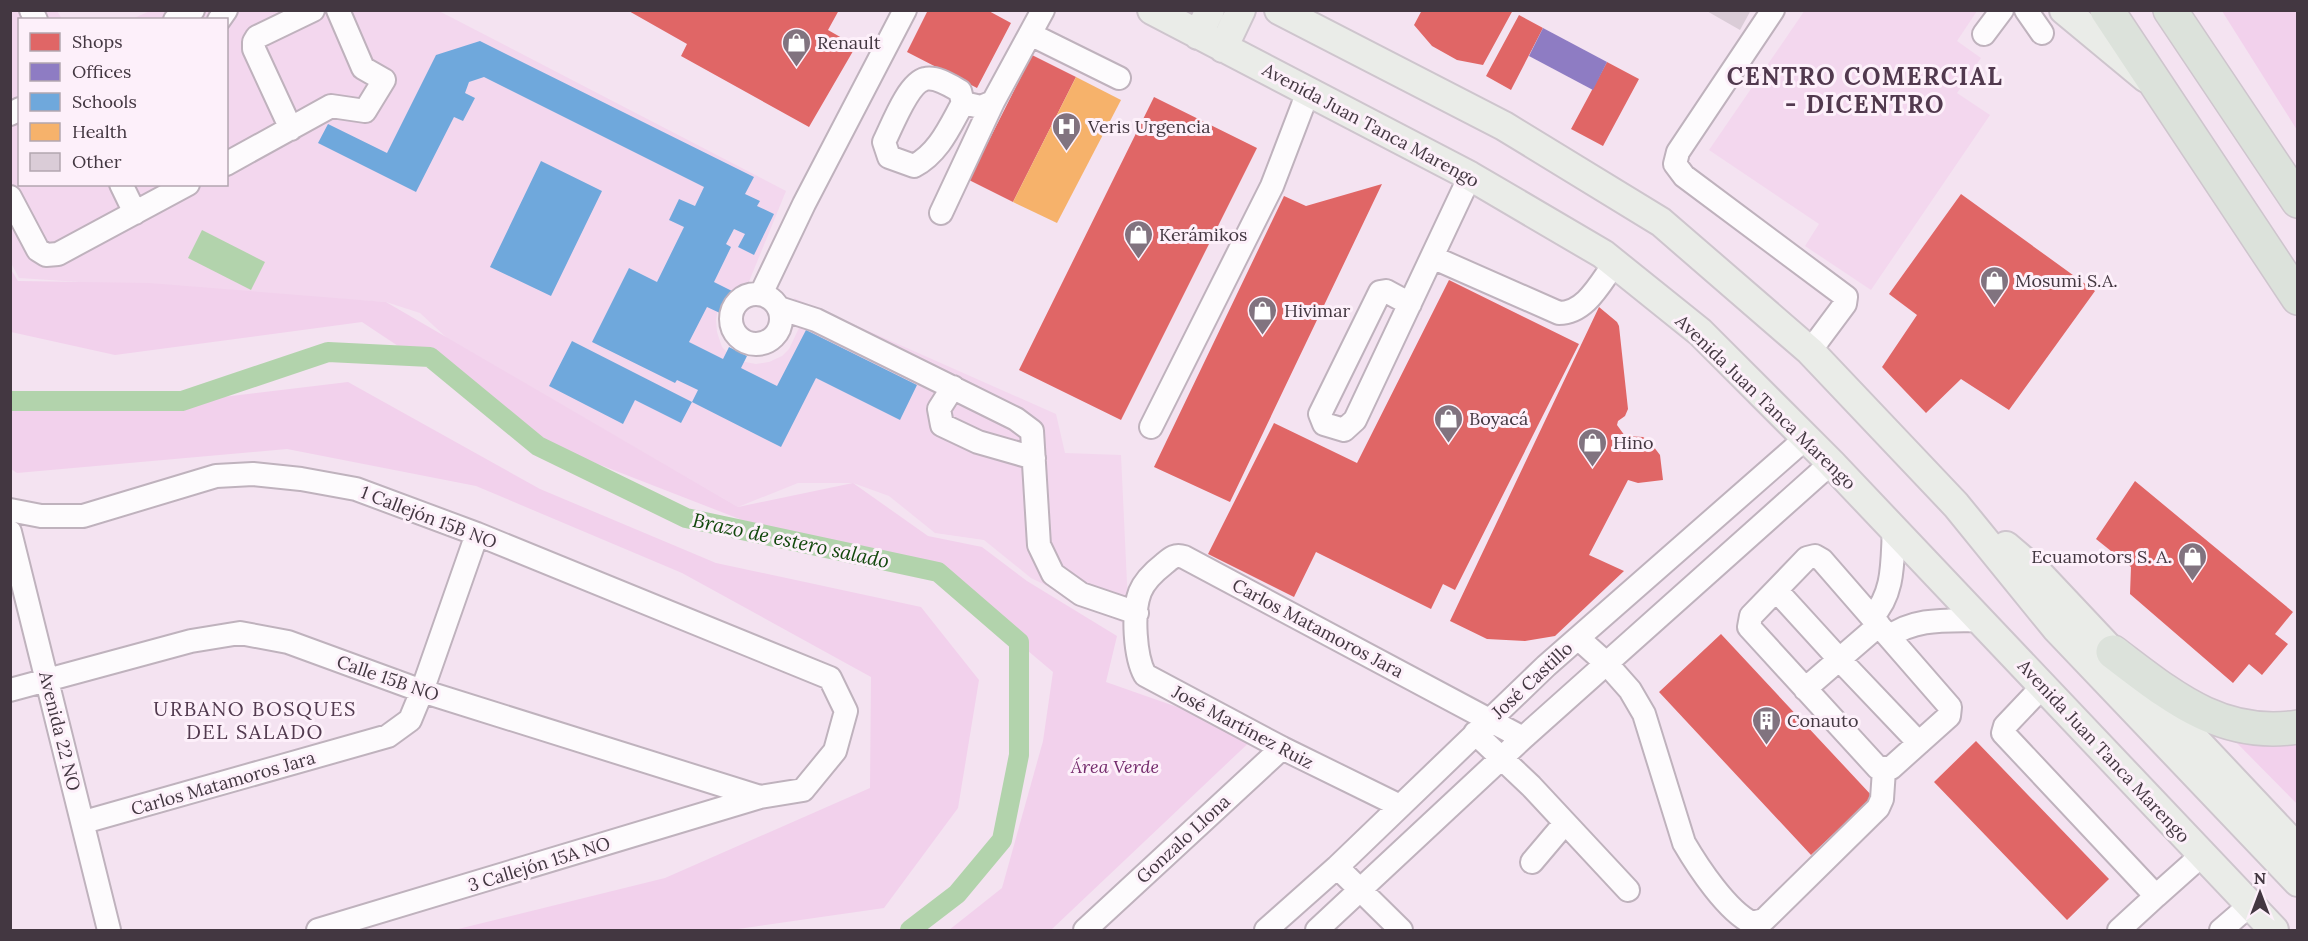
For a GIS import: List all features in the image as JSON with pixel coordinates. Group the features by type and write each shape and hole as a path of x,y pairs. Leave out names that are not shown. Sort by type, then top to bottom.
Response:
{"highway":[{"path":"2107,10 2298,298"},
{"path":"2172,12 2298,201"},
{"path":"2113,652 2179,702 2198,712 2250,727 2269,730 2298,728"}],"main road":[{"name":"Avenida Juan Tanca Marengo","path":"1152,10 1204,23 1223,48 1470,176 1603,254 1700,332 1894,528 2274,930"},
{"path":"1223,48 1241,10"},
{"path":"1280,10 1504,126 1661,222 1810,351 1956,505 2056,628 2298,882"},
{"path":"2064,10 2161,91"},
{"path":"1956,505 2040,575 2298,849"}],"street":[{"path":"179,18 193,10"},
{"path":"291,129 254,49 254,42 257,37 313,10"},
{"path":"228,163 331,106 365,111 384,80 363,68 338,10"},
{"path":"761,294 804,204 905,10"},
{"path":"942,213 993,102 1043,10"},
{"path":"1773,10 1678,152 1675,164 1684,176 1846,297 1845,304 1810,351"},
{"path":"1984,34 2002,10"},
{"path":"2026,10 2042,33"},
{"path":"1030,34 1119,78"},
{"path":"1151,427 1272,186 1308,92"},
{"path":"963,103 981,107 993,102"},
{"path":"1410,304 1386,291 1380,291 1320,414 1324,424 1344,430 1355,420 1410,304 1470,176"},
{"path":"122,186 135,213"},
{"path":"10,197 38,250 46,255 58,254 135,213 177,187"},
{"path":"1432,257 1559,313 1570,313 1582,306 1615,263"},
{"path":"780,308 782,319 779,330 772,339 762,343 751,343 741,339 734,330 731,320 733,309 740,300 750,295 761,294 772,299 780,308 816,320 1016,419 1032,431 1039,545 1053,574 1082,594 1137,613"},
{"path":"953,387 939,409 942,425 978,442 1034,458"},
{"name":"José Castillo","path":"1266,930 1336,867 1482,726 1578,638 1806,438"},
{"name":"José Castillo","path":"1317,930 1523,738 1831,463"},
{"name":"1 Callejón 15B NO","path":"10,510 41,516 83,516 216,476 253,474 301,479 356,489 477,534 830,678"},
{"path":"1880,626 1890,582 1894,528"},
{"name":"Avenida 22 NO","path":"10,532 84,822 109,930"},
{"name":"Carlos Matamoros Jara","path":"84,822 388,736 410,720 477,534"},
{"name":"Carlos Matamoros Jara","path":"1137,613 1140,592 1155,572 1172,557 1178,555 1482,726 1523,738"},
{"path":"1815,556 1822,560 1880,626 1950,707 1949,716 1891,768 1884,770 1878,768 1749,627 1751,616 1807,558 1815,556"},
{"path":"1776,590 1919,743"},
{"name":"José Martínez Ruiz","path":"1137,613 1139,664 1145,675 1282,748 1400,806"},
{"path":"1805,688 1880,626 1980,620"},
{"name":"Calle 15B NO","path":"10,690 191,641 240,633 288,642 422,691 760,797"},
{"path":"1578,638 1607,664 1630,690 1644,714 1684,843 1718,892 1744,920 1752,923 1764,920 1878,808 1882,799 1884,770"},
{"name":"3 Callejón 15A NO","path":"318,930 760,797 803,790 836,751 846,711 830,678"},
{"path":"2043,686 2005,726 2003,733 2156,896"},
{"path":"1482,726 1503,759 1628,890"},
{"name":"Gonzalo Llona","path":"1085,930 1282,748"},
{"path":"1532,862 1566,823"},
{"path":"2119,930 2202,855"},
{"path":"1336,867 1401,930"},
{"path":"2221,930 2250,905"}],"shaded area":[{"path":"437,10 786,191 748,284 737,287 724,296 718,308 717,332 722,347 740,361 756,364 769,362 782,356 789,349 799,328 800,310 794,298 1056,414 1065,453 1121,455 1129,626 1031,578 984,540 935,533 889,496 853,483 798,483 738,507 448,339 420,313 386,302 19,278 10,261 10,11 57,11 61,18 18,18 18,186 228,186 228,18 134,18 150,11"},
{"path":"1805,10 1977,11 1957,41 1981,58 1957,93 1990,115 1871,290 1805,246 1819,224 1709,150"},
{"path":"202,230 265,262 251,290 188,258"}],"green space":[{"path":"2222,11 2297,11 2297,130"},
{"name":"Área Verde","path":"10,268 18,281 149,283 386,302 738,507 853,483 928,536 982,547 1027,581 1117,636 1106,682 1257,735 1051,930 949,930 1002,888 1043,741 1053,672 926,565 796,541 544,443 362,322 115,355 11,332"},
{"path":"348,382 540,489 716,563 921,607 979,680 958,808 884,908 731,930 454,930 665,878 870,788 871,677 682,573 476,486 287,449 17,473 11,469 11,402 182,402"},
{"path":"2229,735 2297,742 2297,804"}],"building: Shops":[{"path":"627,10 839,10 828,30 856,46 809,127 681,56 687,44"},
{"path":"928,10 987,10 1011,23 977,88 907,52"},
{"path":"1422,10 1513,10 1483,65 1457,60 1432,46 1414,25"},
{"path":"1519,15 1543,28 1511,90 1486,76"},
{"path":"1032,55 1076,77 1013,202 969,180"},
{"path":"1607,62 1639,79 1603,146 1571,129"},
{"name":"Kerámikos","path":"1154,97 1257,148 1121,420 1019,370"},
{"name":"Hivimar","path":"1382,184 1230,502 1154,467 1284,196 1306,206"},
{"name":"Mosumi S.A.","path":"1961,194 2095,291 2009,410 1961,379 1926,413 1882,367 1917,315 1889,294"},
{"name":"Boyacá","path":"1449,280 1579,344 1455,590 1443,584 1431,609 1316,552 1294,597 1208,554 1274,423 1357,463"},
{"name":"Hino","path":"1599,307 1619,326 1628,409 1617,425 1625,436 1643,437 1650,442 1660,455 1663,480 1638,483 1628,480 1589,555 1624,571 1555,636 1525,641 1487,639 1450,621"},
{"name":"Ecuamotors S. A.","path":"2135,481 2293,612 2275,634 2288,644 2262,675 2249,664 2233,683 2130,594 2131,567 2096,539"},
{"name":"Conauto","path":"1721,634 1873,797 1811,855 1659,692"},
{"path":"1976,741 2109,879 2067,920 1934,782"}],"building: Offices":[{"path":"1543,28 1607,62 1593,90 1529,56"}],"building: Schools":[{"path":"480,41 754,177 745,194 760,201 757,206 774,214 754,255 738,247 745,234 734,229 726,244 731,247 714,282 734,292 722,314 707,307 689,342 723,359 729,347 747,356 741,368 777,386 806,330 917,385 900,420 816,378 781,447 692,402 698,390 677,380 675,383 592,342 629,268 657,282 684,227 669,220 679,199 695,206 704,187 484,77 469,82 465,93 475,98 463,121 454,117 416,192 318,143 328,124 387,153 436,55"},
{"path":"541,161 602,191 551,296 490,267"},
{"path":"572,341 692,402 681,423 635,400 623,424 549,386"}],"building: Health":[{"name":"Veris Urgencia","path":"1076,77 1121,100 1057,223 1013,202"}],"building: Other":[{"path":"1705,10 1751,10 1740,30"}],"waterway":[{"name":"Brazo de estero salado","path":"10,401 182,401 328,352 430,357 538,446 686,518 938,572 1019,642 1019,755 1002,840 957,894 910,930"}],"place":[{"name":"Renault","path":"796,68"},
{"name":"Veris Urgencia","path":"1067,152"},
{"name":"Kerámikos","path":"1138,260"},
{"name":"Mosumi S.A.","path":"1994,306"},
{"name":"Hivimar","path":"1263,336"},
{"name":"Boyacá","path":"1448,444"},
{"name":"Hino","path":"1592,468"},
{"name":"Ecuamotors S. A.","path":"2193,582"},
{"name":"Conauto","path":"1766,746"}],"district":[{"name":"CENTRO COMERCIAL - DICENTRO","path":"1865,90"},
{"name":"URBANO BOSQUES DEL SALADO","path":"255,720"}]}
